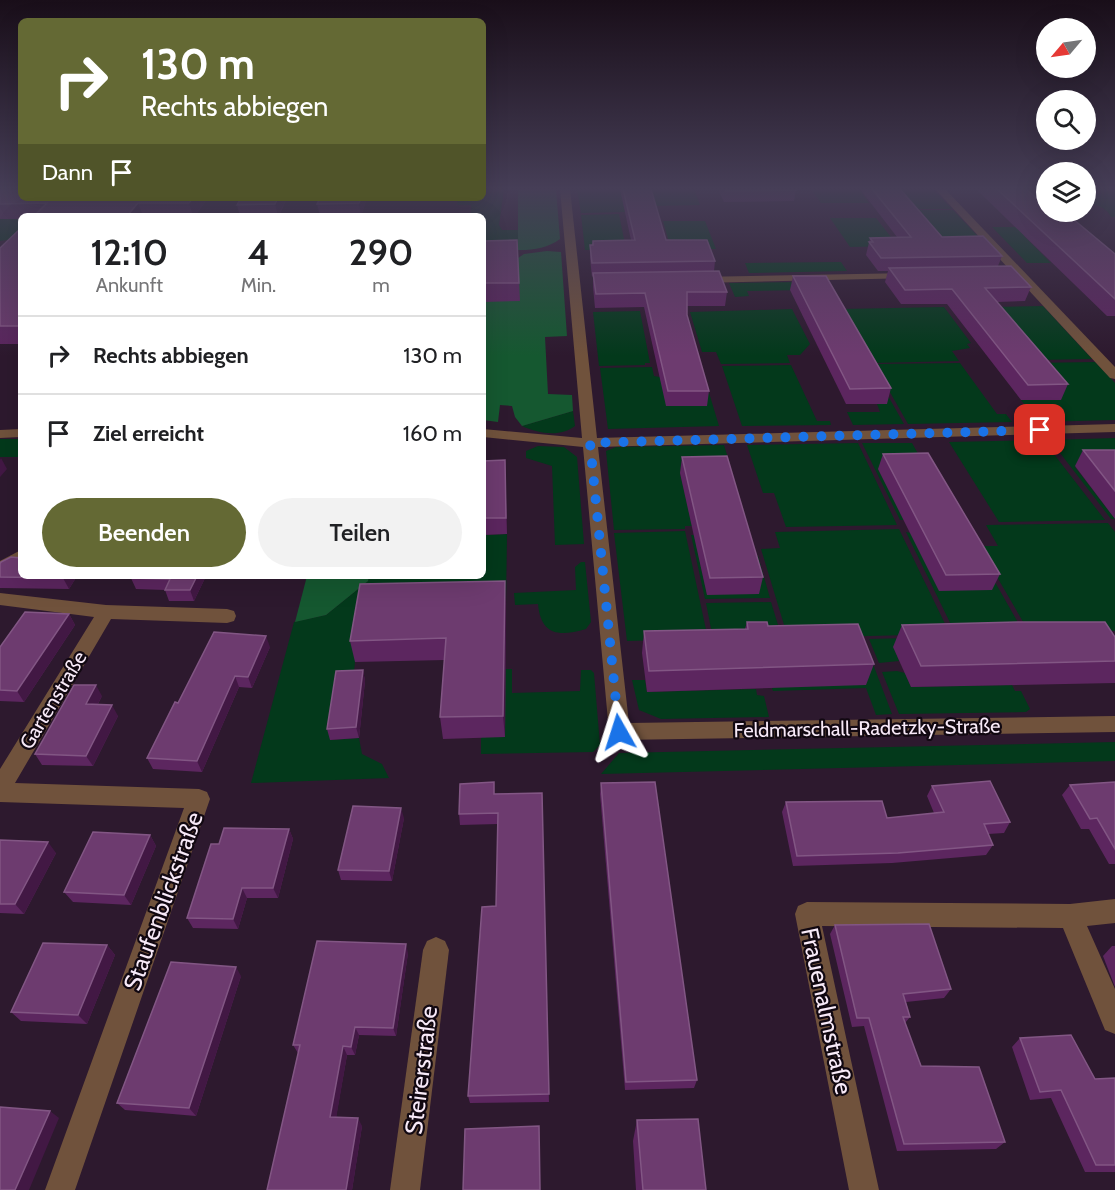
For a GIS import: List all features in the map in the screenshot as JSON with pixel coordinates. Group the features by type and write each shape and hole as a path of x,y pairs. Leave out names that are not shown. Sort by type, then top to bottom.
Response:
{"street":[{"path":"575,245 581,282 590,443"},
{"path":"988,245 1014,274 1115,375"},
{"path":"680,280 927,276"},
{"path":"486,433 590,443 1115,428"},
{"path":"0,434 18,433"},
{"name":"Feldmarschall-Radetzky-Straße","path":"590,443 619,732 1115,724"},
{"path":"0,569 18,558"},
{"path":"0,599 106,612 227,616"},
{"name":"Gartenstraße","path":"0,790 106,612"},
{"name":"Staufenblickstraße","path":"0,790 199,798 60,1190"},
{"name":"Frauenalmstraße","path":"864,1190 807,914 1070,916 1115,911"},
{"path":"1070,916 1115,1020"},
{"name":"Steirerstraße","path":"405,1190 436,950"}],"green space":[{"path":"486,245 518,245 486,246"},
{"path":"509,245 549,245 523,250 486,246"},
{"path":"584,245 625,245 626,249 585,250"},
{"path":"670,245 714,245 716,249 671,249"},
{"path":"848,245 898,246 850,247"},
{"path":"941,245 987,246 942,246"},
{"path":"1009,245 1033,245 1051,263 1027,263"},
{"path":"561,252 567,336 545,337 548,394 572,395 573,411 522,426 515,417 512,406 500,405 498,422 486,420 486,298 518,258 524,254"},
{"path":"841,262 847,271 749,273 745,263"},
{"path":"803,282 805,290 747,291 749,296 735,297 729,283"},
{"path":"1043,306 1092,359 1038,360 992,307"},
{"path":"944,307 971,343 967,344 970,348 952,351 959,361 872,363 841,309"},
{"path":"792,309 810,344 800,355 787,355 790,363 721,364 716,352 702,352 690,312"},
{"path":"640,311 650,363 599,366 593,312"},
{"path":"1095,362 1115,383 1115,420 1038,422 1021,400 1060,400 1030,363"},
{"path":"960,363 997,414 1006,414 1012,422 908,424 874,364"},
{"path":"791,365 817,421 830,421 831,425 742,426 722,366"},
{"path":"871,366 904,424 853,425 847,412 880,412 877,404 886,403"},
{"path":"652,367 654,376 707,386 719,426 608,429 600,368"},
{"path":"573,411 575,426 569,430 556,433 541,432 522,426"},
{"path":"1115,438 1115,466 1075,467 1115,519 1111,519 1050,440"},
{"path":"0,439 18,439 18,457 0,457"},
{"path":"1043,440 1105,520 999,522 949,442"},
{"path":"858,443 897,525 786,527 774,493 763,493 747,445"},
{"path":"862,443 912,443 945,501 878,469 904,520 900,520"},
{"path":"724,445 728,458 680,473 692,526 685,526 685,529 614,530 606,451 616,447"},
{"path":"538,446 564,447 577,457 584,544 555,545 552,466 526,458 526,451"},
{"path":"1108,523 1115,532 1115,631 1029,632 979,546 998,546 986,525"},
{"path":"899,529 950,634 788,638 761,549 780,548 775,532"},
{"path":"685,531 708,639 627,641 614,533"},
{"path":"906,532 975,547 1024,633 955,633"},
{"path":"507,534 506,603 355,662 353,681 331,740 359,738 362,754 382,764 389,778 251,783 294,622 326,615 368,579 486,579 486,535"},
{"path":"691,535 694,535 707,595 749,556 758,556 770,598 705,599"},
{"path":"585,562 591,622 586,629 567,633 553,631 543,622 538,604 515,605 514,593 576,590 575,567"},
{"path":"306,579 368,579 326,615 295,622"},
{"path":"771,602 782,638 713,639 706,603"},
{"path":"985,636 894,647 899,661 879,663 869,639"},
{"path":"870,656 892,714 876,715 866,688 773,691 772,688"},
{"path":"505,669 512,669 512,693 580,691 581,670 591,670 594,673 600,745 593,752 481,754 481,738"},
{"path":"882,672 905,673 911,687 1012,685 1015,691 1021,691 1030,709 1026,712 899,714"},
{"path":"632,680 645,680 647,692 756,689 757,695 764,696 769,717 661,719 639,710"},
{"path":"1115,742 1115,761 601,774 619,753"}],"building":[{"path":"4,245 18,245 18,326 0,326 0,248"},
{"path":"486,245 517,245 519,283 486,283"},
{"path":"590,245 709,245 715,261 592,263"},
{"path":"871,245 991,245 1002,256 881,258"},
{"path":"1057,245 1104,245 1115,254 1115,299"},
{"path":"1011,266 1031,287 985,288 1068,384 1028,385 952,289 905,290 889,268"},
{"path":"719,271 727,292 687,292 687,315 709,391 668,391 645,293 596,294 593,273"},
{"path":"793,276 826,276 891,388 850,389"},
{"path":"1083,450 1115,450 1115,491"},
{"path":"928,453 1000,574 946,575 883,454"},
{"path":"727,456 763,577 710,578 682,457"},
{"path":"505,460 506,518 486,518 486,461"},
{"path":"11,557 18,558 18,577 0,577 1,562"},
{"path":"170,579 196,579 190,590 165,590"},
{"path":"505,581 503,716 440,717 446,638 350,641 360,584"},
{"path":"25,612 69,614 17,691 0,690 0,647"},
{"path":"747,622 767,622 768,626 858,624 874,664 649,671 644,631 748,629"},
{"path":"1105,622 1115,637 1115,661 921,666 902,625"},
{"path":"214,632 266,636 248,677 235,676 197,761 147,758 175,702 178,703"},
{"path":"363,670 356,727 327,729 336,671"},
{"path":"74,685 96,685 86,704 112,705 86,756 35,754"},
{"path":"990,781 1010,822 984,824 993,845 898,853 797,856 786,802 882,801 887,818 944,812 932,786"},
{"path":"494,782 494,794 542,793 549,1094 468,1096 482,907 496,906 498,813 459,814 460,784"},
{"path":"655,782 697,1080 626,1082 601,783"},
{"path":"1115,782 1115,849 1097,818 1090,819 1070,785"},
{"path":"353,806 401,808 389,871 338,870"},
{"path":"224,828 289,829 273,888 242,888 233,919 187,918 211,844 219,844"},
{"path":"93,832 150,835 124,895 64,892"},
{"path":"0,840 48,842 15,904 0,904"},
{"path":"929,924 951,989 903,994 910,1017 903,1017 921,1066 979,1067 1005,1142 904,1144 869,1018 857,1018 835,925"},
{"path":"317,941 406,944 393,1028 355,1027 351,1047 343,1046 330,1117 358,1118 346,1190 267,1190 300,1045 293,1045"},
{"path":"43,943 107,945 78,1015 11,1012"},
{"path":"171,962 236,967 189,1108 117,1103"},
{"path":"1071,1035 1095,1079 1115,1078 1115,1165 1096,1165 1061,1090 1040,1092 1020,1038"},
{"path":"0,1107 50,1111 15,1190 0,1190"},
{"path":"698,1119 706,1190 643,1190 637,1120"},
{"path":"539,1126 540,1190 463,1190 465,1129"}],"route":[{"path":"619,732 590,443 1040,430"}]}
